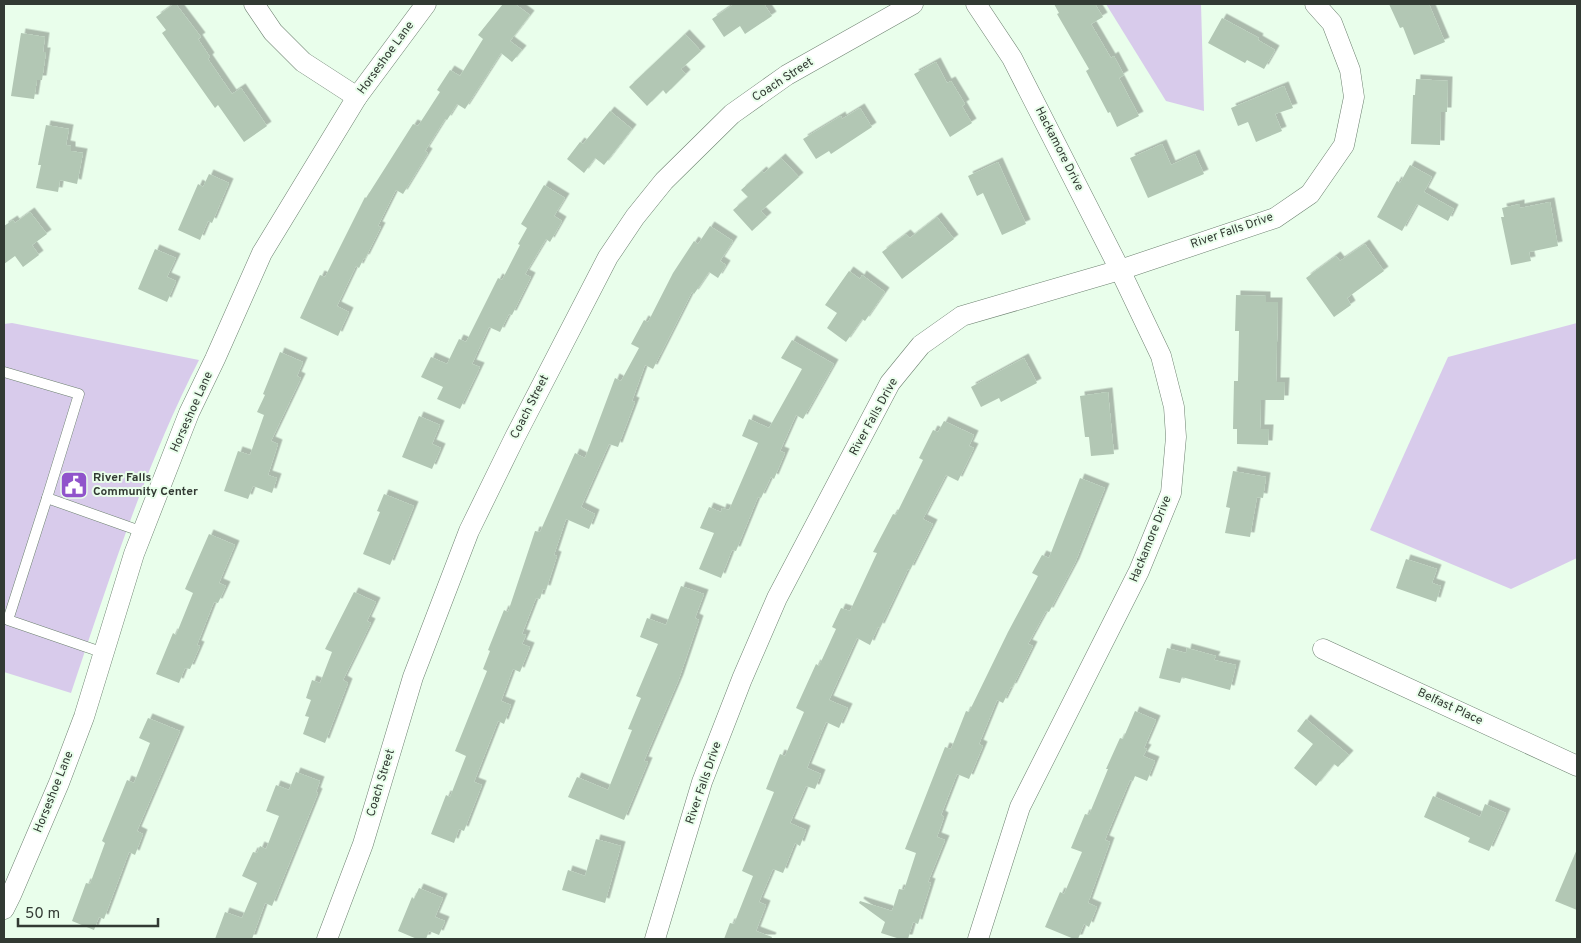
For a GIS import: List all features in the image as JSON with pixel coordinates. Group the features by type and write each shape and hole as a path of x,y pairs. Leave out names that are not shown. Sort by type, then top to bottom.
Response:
{"street":[{"path":"254,4 273,32 303,62 357,98"},
{"name":"Horseshoe Lane","path":"4,909 12,895 60,783 84,717 134,554 189,413 216,359 262,253 357,98 426,4"},
{"name":"Coach Street","path":"327,939 363,844 413,677 469,532 515,437 608,257 635,217 664,181 732,114 787,75 913,4"},
{"name":"Hackamore Drive","path":"976,4 1012,58 1162,356 1174,407 1176,437 1171,493 1139,571 1020,807 978,939"},
{"name":"River Falls Drive","path":"655,939 702,782 742,679 777,598 890,383 921,345 962,316 1120,270 1275,218 1310,194 1344,145 1354,97 1350,70 1332,23 1316,4"},
{"name":"Belfast Place","path":"1322,649 1577,766"}],"lane":[{"path":"4,372 78,394 8,620 104,653"},
{"path":"47,498 143,532"}],"shaded area":[{"path":"1106,4 1201,4 1204,111 1166,101"},
{"name":"River Falls Community Center","path":"12,323 199,360 145,482 71,693 4,672 4,324"},
{"path":"1577,323 1577,558 1511,589 1370,530 1448,357"}],"building":[{"path":"176,4 201,37 198,39 210,57 208,59 232,94 241,88 267,126 244,142 218,105 215,108 162,33 166,30 156,17"},
{"path":"503,4 515,4 530,15 510,41 522,50 512,62 501,53 465,109 457,104 447,120 445,119 425,151 428,153 403,194 396,190 378,226 381,227 365,259 359,268 356,266 337,306 349,312 338,336 300,318 320,275 325,277 365,197 413,124 418,126 440,92 437,90 450,70 460,76 483,39 478,35"},
{"path":"734,4 764,4 772,16 745,34 740,26 724,37 712,19"},
{"path":"1054,4 1095,4 1103,17 1091,24 1111,58 1114,56 1124,75 1119,78 1139,116 1117,127 1086,71 1089,69 1057,14 1059,13"},
{"path":"1389,4 1429,4 1445,42 1414,55 1403,27 1400,28"},
{"path":"1222,18 1259,38 1258,40 1275,50 1264,69 1247,60 1245,63 1208,43"},
{"path":"21,33 45,37 43,52 46,52 42,80 37,80 34,99 11,96"},
{"path":"685,34 701,51 681,69 686,74 666,94 663,90 647,106 629,87"},
{"path":"936,62 947,83 951,81 965,104 962,106 972,123 950,137 914,74"},
{"path":"1416,79 1448,81 1447,112 1441,112 1440,145 1411,144 1413,95 1415,95"},
{"path":"1284,86 1293,108 1275,114 1282,131 1256,142 1248,122 1238,126 1231,108"},
{"path":"860,108 872,127 831,154 829,151 816,159 803,139 841,116 842,119"},
{"path":"610,111 632,129 604,165 595,158 584,173 567,159 580,142 583,144"},
{"path":"46,125 69,129 66,145 71,146 71,151 83,153 77,184 60,180 58,192 36,188 41,165 38,165"},
{"path":"1162,144 1171,165 1195,154 1204,174 1148,198 1130,158"},
{"path":"781,158 799,177 761,211 767,217 752,231 733,210 748,197 741,190 762,171 764,173"},
{"path":"998,162 1026,224 1002,235 983,193 977,196 968,176"},
{"path":"1410,165 1432,177 1424,192 1454,209 1448,221 1417,204 1402,231 1377,217 1397,181 1400,183"},
{"path":"209,174 229,183 212,223 208,221 200,240 178,230 198,184 203,187"},
{"path":"544,185 565,198 554,216 562,221 550,242 546,239 525,274 531,277 512,315 509,314 500,332 489,327 472,364 480,367 460,409 437,399 443,387 421,377 431,357 447,364 459,339 466,342 498,278 502,280 520,245 518,244 527,228 521,224"},
{"path":"1550,202 1558,246 1529,252 1531,261 1511,265 1501,217 1504,217 1502,208 1520,204 1520,208"},
{"path":"30,212 47,234 32,245 39,255 23,267 15,256 4,264 4,226 13,220 15,223"},
{"path":"937,217 954,239 902,279 882,252 906,234 910,238"},
{"path":"710,226 733,241 720,261 726,265 718,278 709,272 694,294 692,292 653,369 645,365 632,401 635,402 618,447 609,444 581,507 595,514 589,529 566,519 554,555 557,556 546,590 543,589 540,599 536,598 522,634 526,635 522,644 530,647 520,672 513,669 501,701 511,705 504,724 498,721 474,782 482,785 464,831 459,829 454,843 431,834 446,795 450,797 466,756 455,751 487,671 483,669 490,651 488,650 504,610 508,612 535,531 540,532 575,453 585,458 615,378 621,381 639,348 631,344 644,320 648,322 673,273 694,241 698,244"},
{"path":"1365,244 1384,271 1347,298 1351,305 1334,317 1306,278 1336,256 1340,261"},
{"path":"155,249 176,258 167,277 176,281 167,302 138,289"},
{"path":"849,271 860,279 862,275 885,292 865,321 862,319 846,342 827,328 837,313 825,305"},
{"path":"1236,295 1266,296 1266,302 1278,302 1276,382 1285,382 1284,400 1261,400 1260,429 1269,429 1268,445 1237,444 1237,429 1233,429 1234,381 1238,381 1239,331 1235,331"},
{"path":"792,340 834,364 803,419 796,415 780,451 785,453 774,479 771,477 761,498 758,497 736,551 732,550 721,578 699,569 714,533 700,528 709,507 721,512 722,508 729,510 758,443 742,436 749,419 769,428 802,369 781,358"},
{"path":"280,352 303,362 297,376 301,378 271,441 278,444 268,475 277,478 272,493 253,486 248,499 224,491 238,451 250,455 264,415 257,412"},
{"path":"1024,358 1037,383 1001,402 999,398 981,407 971,387"},
{"path":"1108,392 1114,454 1091,456 1089,437 1085,437 1080,396"},
{"path":"419,416 440,425 432,444 441,448 432,469 402,457"},
{"path":"944,421 974,435 969,446 974,448 958,481 946,475 923,519 933,524 910,570 908,569 880,628 878,627 870,645 857,638 829,700 848,708 839,728 826,722 807,768 821,774 815,789 806,786 790,823 806,830 800,846 795,843 783,873 773,869 759,902 766,905 756,931 772,937 771,939 724,939 730,923 734,924 753,876 742,871 774,792 766,789 780,754 785,756 804,712 796,708 816,664 819,666 836,629 832,627 841,608 850,611 877,553 873,552 893,514 896,515 923,460 919,458 933,430 938,432"},
{"path":"1233,471 1266,477 1263,498 1257,497 1250,537 1225,533 1230,508 1226,507"},
{"path":"1080,478 1105,488 1075,563 1049,612 1046,611 1028,644 1033,646 1012,688 1003,703 997,700 979,744 983,746 969,779 957,774 941,815 944,817 937,837 945,840 928,882 931,883 918,924 913,922 908,939 900,939 881,933 885,922 859,903 860,901 892,911 899,889 904,890 916,853 905,849 945,747 951,749 966,711 969,712 1038,576 1032,573 1042,555 1049,558"},
{"path":"384,494 414,506 390,565 363,554 380,512 377,511"},
{"path":"209,534 235,545 219,583 226,586 218,603 214,602 197,645 200,646 190,669 185,668 179,683 156,674 173,633 176,635 193,593 185,589"},
{"path":"1406,559 1437,569 1432,583 1441,586 1436,602 1396,588"},
{"path":"681,586 704,594 695,618 699,620 679,679 644,761 648,762 624,820 568,797 577,777 608,790 632,730 628,729 641,698 636,696 658,644 640,637 647,618 666,625"},
{"path":"354,592 376,602 367,621 371,623 343,680 348,683 325,743 303,734 309,717 305,716 311,700 306,698 312,680 320,683 332,652 325,649"},
{"path":"1167,648 1186,653 1187,648 1216,656 1214,660 1236,665 1230,690 1182,677 1180,683 1159,678"},
{"path":"1135,711 1156,720 1144,748 1147,749 1143,756 1155,761 1147,781 1135,776 1133,781 1130,780 1105,840 1110,842 1088,903 1097,907 1089,927 1084,924 1078,939 1074,939 1045,927 1060,892 1064,894 1082,852 1071,848 1085,814 1089,815 1108,769 1106,769 1120,738 1123,739"},
{"path":"148,718 180,731 137,831 143,834 135,855 129,852 104,919 99,917 94,930 72,921 86,883 90,884 105,843 102,841 127,780 134,783 150,743 139,738"},
{"path":"1306,719 1349,755 1338,767 1334,764 1316,786 1294,768 1313,744 1297,731"},
{"path":"296,772 320,781 316,792 318,793 272,906 265,903 252,939 215,939 225,912 242,918 257,883 242,876 253,852 257,853 260,846 266,849 279,816 266,811 276,785 289,790"},
{"path":"1433,796 1480,817 1485,804 1506,813 1489,851 1468,842 1470,838 1424,817"},
{"path":"596,839 621,846 605,903 562,890 568,870 585,876"},
{"path":"1577,849 1577,910 1555,901"},
{"path":"419,888 443,898 435,917 445,921 439,935 429,931 426,939 417,939 398,931 412,897 414,899"}],"place":[{"name":"River Falls Community Center","path":"74,485"}]}
